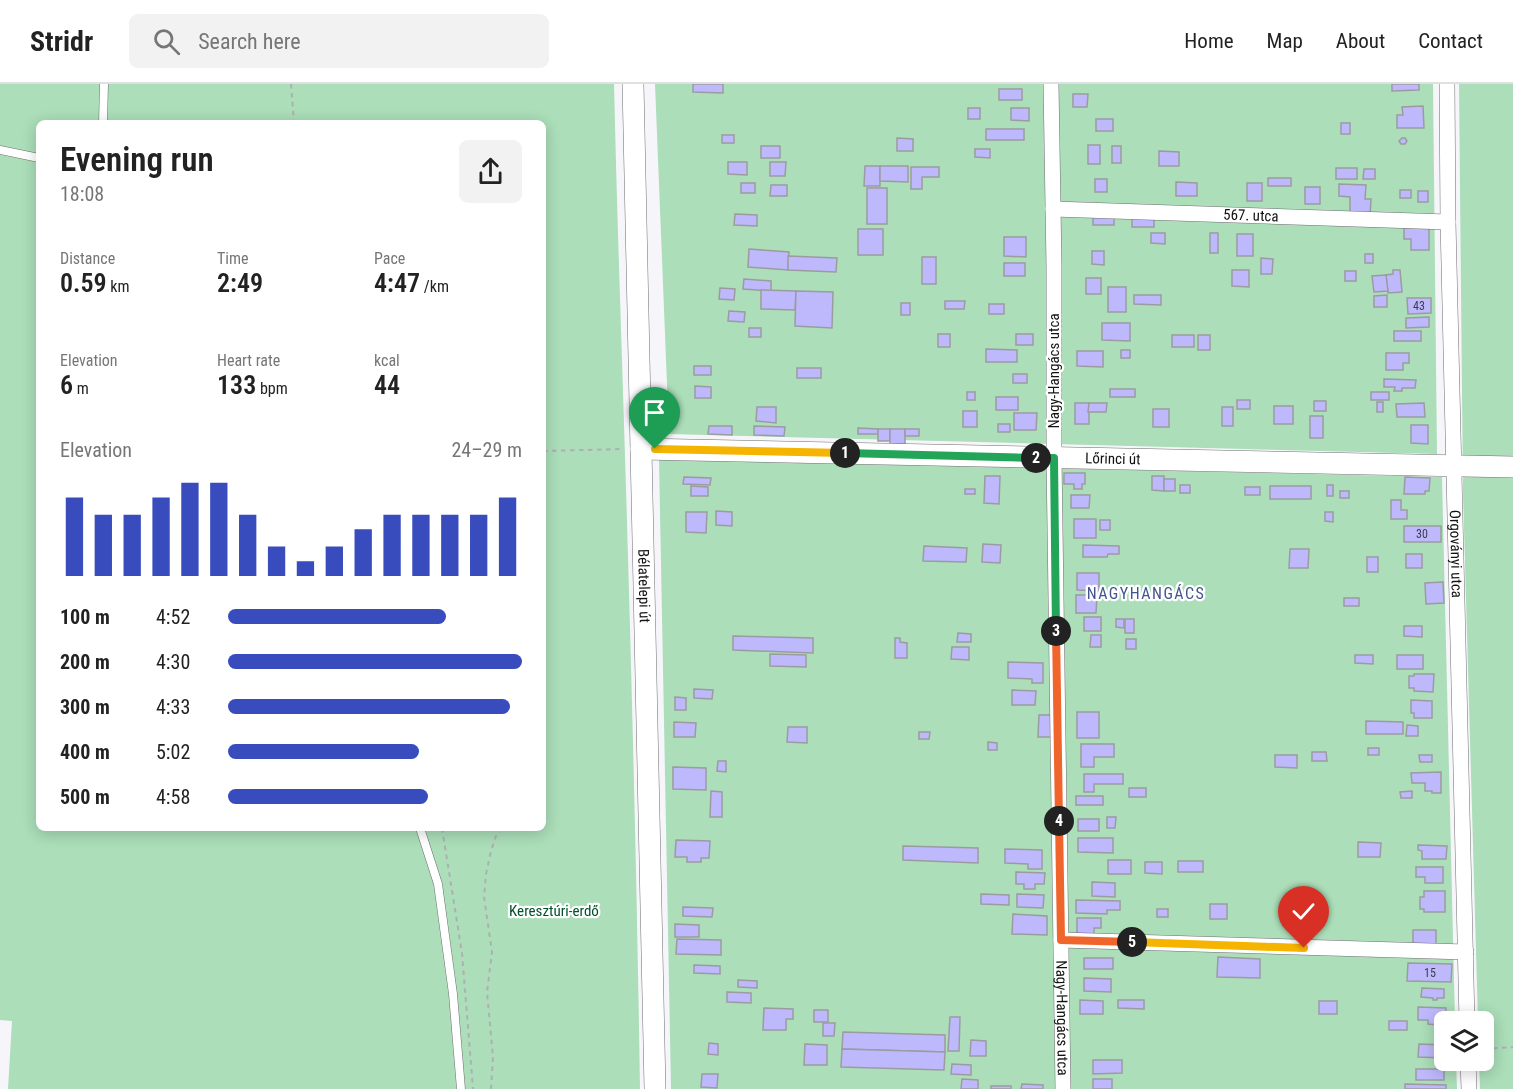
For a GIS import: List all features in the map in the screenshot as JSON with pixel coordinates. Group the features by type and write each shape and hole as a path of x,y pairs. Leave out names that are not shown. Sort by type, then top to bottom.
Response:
{"main road":[{"name":"Bélatelepi út","path":"633,84 655,1089"},
{"name":"Lőrinci út","path":"641,449 1513,467"}],"street":[{"name":"Nagy-Hangács utca","path":"1051,84 1063,1089"},
{"name":"Orgoványi utca","path":"1447,84 1448,222 1467,1011"},
{"name":"567. utca","path":"1053,208 1448,222"},
{"path":"1061,940 1466,952"},
{"path":"1468,1071 1469,1089"}],"lane":[{"path":"103,120 104,84"},
{"path":"0,150 36,157"},
{"path":"421,831 438,884 453,994 461,1089"}],"path":[{"path":"291,84 294,120"},
{"path":"546,451 641,449"},
{"path":"442,831 462,953 473,1089"},
{"path":"491,1089 493,1057 487,992 492,952 484,897 486,874 496,831"},
{"path":"1494,1048 1513,1047"}],"green space":[{"name":"Keresztúri-erdő","path":"0,84 614,84 640,1089 8,1089 12,1021 0,1020"},
{"path":"655,84 1433,84 1437,454 669,434"},
{"path":"1459,84 1513,84 1513,1089 1480,1089 1479,1071 1494,1071 1494,1011 1478,1011 1463,493"},
{"path":"659,459 1442,477 1455,1011 1434,1011 1434,1071 1456,1071 1457,1089 671,1089"}],"building":[{"path":"693,84 723,84 723,93 693,92"},
{"path":"1392,84 1419,84 1419,90 1392,91"},
{"path":"999,89 1022,89 1022,100 999,100"},
{"path":"1073,94 1088,94 1087,107 1073,107"},
{"path":"1423,106 1424,128 1397,128 1397,115 1403,115 1402,107"},
{"path":"968,108 980,108 980,119 968,119"},
{"path":"1011,108 1029,108 1029,121 1011,120"},
{"path":"1096,119 1113,119 1113,131 1096,131"},
{"path":"1341,123 1350,123 1350,134 1341,134"},
{"path":"986,129 1024,129 1024,140 986,140"},
{"path":"722,135 734,135 734,143 722,143"},
{"path":"897,138 913,139 913,151 897,151"},
{"path":"1402,138 1407,141 1405,144 1399,141"},
{"path":"1088,145 1100,145 1100,164 1088,164"},
{"path":"761,146 780,146 780,158 761,158"},
{"path":"1112,146 1121,146 1121,163 1112,163"},
{"path":"975,149 990,149 990,158 975,157"},
{"path":"1159,151 1179,152 1179,166 1159,166"},
{"path":"728,162 747,162 747,175 728,174"},
{"path":"770,162 786,162 785,176 770,176"},
{"path":"865,166 880,166 880,186 864,186"},
{"path":"880,166 908,166 908,182 880,181"},
{"path":"911,167 939,167 939,177 922,177 922,189 911,189"},
{"path":"1336,168 1357,168 1357,179 1336,179"},
{"path":"1364,169 1375,169 1375,179 1363,179"},
{"path":"1268,178 1291,178 1291,186 1268,186"},
{"path":"1095,179 1107,179 1107,192 1095,192"},
{"path":"1176,182 1197,183 1197,196 1176,196"},
{"path":"741,183 755,183 755,193 741,193"},
{"path":"1247,183 1262,183 1262,201 1247,201"},
{"path":"1339,184 1366,185 1365,199 1371,199 1370,216 1350,215 1350,197 1339,196"},
{"path":"771,185 787,185 787,196 770,196"},
{"path":"1305,187 1320,187 1320,204 1305,204"},
{"path":"867,188 887,188 887,224 867,224"},
{"path":"1400,190 1411,190 1411,198 1400,198"},
{"path":"1418,191 1428,191 1428,202 1418,202"},
{"path":"1093,213 1114,213 1114,225 1093,225"},
{"path":"735,214 757,215 757,226 734,225"},
{"path":"1132,215 1154,215 1154,227 1132,227"},
{"path":"1404,228 1429,228 1429,250 1411,250 1411,239 1404,239"},
{"path":"858,229 883,229 883,255 858,255"},
{"path":"1151,233 1165,233 1165,244 1151,243"},
{"path":"1210,233 1218,233 1218,253 1210,253"},
{"path":"1237,234 1253,234 1253,256 1237,256"},
{"path":"1004,237 1026,237 1026,257 1004,256"},
{"path":"749,249 789,252 788,270 748,267"},
{"path":"1092,251 1104,251 1104,265 1092,264"},
{"path":"1365,254 1373,254 1373,263 1365,263"},
{"path":"788,256 837,258 836,272 788,270"},
{"path":"922,257 936,257 936,284 922,284"},
{"path":"1261,258 1273,259 1272,274 1261,274"},
{"path":"1004,263 1025,263 1025,276 1004,276"},
{"path":"1232,270 1249,270 1249,287 1232,286"},
{"path":"1393,270 1400,270 1402,292 1388,293 1386,275 1393,274"},
{"path":"1345,271 1356,271 1356,281 1345,281"},
{"path":"1386,275 1388,291 1374,292 1372,276"},
{"path":"1086,278 1101,278 1101,294 1086,294"},
{"path":"744,279 771,281 771,291 743,289"},
{"path":"1108,287 1126,287 1126,312 1108,312"},
{"path":"720,288 735,289 734,300 719,299"},
{"path":"761,290 796,291 795,310 761,309"},
{"path":"796,291 833,292 832,328 795,326"},
{"path":"1134,295 1161,295 1161,305 1134,304"},
{"path":"1387,295 1387,307 1374,307 1374,296"},
{"path":"1407,298 1431,298 1431,313 1408,314"},
{"path":"945,301 965,301 964,309 945,309"},
{"path":"901,303 910,303 910,315 901,315"},
{"path":"989,304 1004,304 1004,314 989,314"},
{"path":"729,311 745,312 744,322 728,321"},
{"path":"1429,317 1429,327 1406,328 1406,318"},
{"path":"1102,323 1130,323 1130,341 1102,340"},
{"path":"749,328 761,328 761,337 749,337"},
{"path":"1394,331 1421,331 1421,341 1394,341"},
{"path":"938,334 950,334 950,347 938,347"},
{"path":"1016,334 1033,334 1033,345 1016,345"},
{"path":"1172,335 1194,335 1194,347 1172,347"},
{"path":"1198,335 1210,335 1210,350 1198,350"},
{"path":"986,349 1017,350 1017,362 986,362"},
{"path":"1121,350 1130,350 1130,358 1121,358"},
{"path":"1077,351 1103,351 1103,367 1077,366"},
{"path":"1386,353 1409,353 1409,363 1403,363 1403,370 1386,370"},
{"path":"694,366 711,366 711,375 694,375"},
{"path":"797,368 821,368 821,378 797,378"},
{"path":"1013,374 1027,374 1027,383 1013,383"},
{"path":"1384,379 1416,380 1415,388 1402,388 1402,391 1394,391 1395,387 1384,387"},
{"path":"695,386 711,387 711,398 695,398"},
{"path":"1110,389 1135,389 1135,397 1110,397"},
{"path":"967,392 975,392 975,400 967,400"},
{"path":"1371,392 1389,392 1389,400 1371,400"},
{"path":"996,397 1018,397 1018,410 996,410"},
{"path":"1237,400 1250,400 1250,409 1237,409"},
{"path":"1314,401 1326,401 1326,411 1314,411"},
{"path":"1377,402 1383,402 1383,412 1377,412"},
{"path":"1075,403 1089,403 1089,424 1075,424"},
{"path":"1089,403 1107,403 1106,412 1088,412"},
{"path":"1424,403 1425,417 1397,417 1396,404"},
{"path":"1274,406 1293,406 1293,424 1274,424"},
{"path":"757,407 776,407 776,423 756,421"},
{"path":"1222,407 1233,407 1233,426 1222,426"},
{"path":"662,408 674,408 675,416 662,416"},
{"path":"1153,409 1169,409 1169,427 1153,427"},
{"path":"963,411 977,411 977,427 963,427"},
{"path":"1014,413 1037,413 1036,430 1014,430"},
{"path":"1310,416 1323,416 1323,438 1310,438"},
{"path":"998,424 1010,424 1010,432 998,432"},
{"path":"1411,425 1428,425 1428,444 1411,443"},
{"path":"709,426 732,426 732,435 708,434"},
{"path":"754,426 785,427 784,436 754,435"},
{"path":"858,428 878,429 878,434 858,434"},
{"path":"878,429 890,429 890,441 878,441"},
{"path":"890,429 905,429 905,444 890,444"},
{"path":"905,429 919,429 919,436 905,436"},
{"path":"1064,473 1085,473 1085,484 1082,484 1082,489 1074,489 1074,484 1064,484"},
{"path":"985,476 1000,476 999,504 984,503"},
{"path":"1152,476 1164,476 1164,491 1152,490"},
{"path":"684,477 711,478 710,485 683,484"},
{"path":"1405,477 1430,478 1429,491 1425,491 1425,494 1404,494"},
{"path":"1164,479 1175,479 1175,491 1164,491"},
{"path":"1180,485 1190,485 1190,493 1180,493"},
{"path":"1327,485 1333,485 1333,496 1327,496"},
{"path":"691,486 708,487 708,496 691,496"},
{"path":"1270,486 1311,486 1311,499 1270,499"},
{"path":"1245,487 1260,487 1260,495 1245,495"},
{"path":"965,489 975,489 975,494 965,494"},
{"path":"1340,491 1349,491 1349,498 1340,498"},
{"path":"1071,495 1090,495 1089,508 1071,508"},
{"path":"1391,500 1401,500 1401,510 1407,510 1407,519 1391,519"},
{"path":"716,511 732,512 732,526 716,525"},
{"path":"686,512 707,512 706,533 686,532"},
{"path":"1325,512 1333,512 1333,522 1325,521"},
{"path":"1074,519 1096,519 1096,538 1074,538"},
{"path":"1100,520 1110,520 1110,530 1100,530"},
{"path":"1404,526 1441,526 1441,542 1404,542"},
{"path":"983,544 1001,545 1000,563 982,562"},
{"path":"1083,545 1119,546 1119,554 1108,554 1107,557 1083,557"},
{"path":"924,546 967,548 966,562 923,561"},
{"path":"1290,549 1309,549 1308,568 1289,568"},
{"path":"1406,554 1422,554 1422,568 1406,568"},
{"path":"1367,557 1378,557 1378,572 1367,572"},
{"path":"1077,573 1099,573 1099,591 1077,590"},
{"path":"1443,582 1444,603 1426,604 1425,583"},
{"path":"1076,595 1097,595 1096,613 1076,613"},
{"path":"1344,598 1359,598 1359,606 1344,606"},
{"path":"1084,617 1101,617 1101,631 1084,631"},
{"path":"1116,619 1124,619 1124,628 1116,627"},
{"path":"1125,619 1134,619 1134,633 1125,633"},
{"path":"1404,626 1422,626 1422,637 1404,636"},
{"path":"958,633 971,634 971,642 957,642"},
{"path":"1091,635 1101,635 1101,647 1090,647"},
{"path":"733,636 813,638 813,653 733,650"},
{"path":"895,638 900,638 900,642 907,643 907,658 895,658"},
{"path":"1126,639 1136,639 1136,649 1126,649"},
{"path":"952,647 969,647 969,660 951,659"},
{"path":"770,654 806,655 806,667 770,666"},
{"path":"1355,655 1373,655 1373,664 1355,663"},
{"path":"1397,655 1423,655 1423,669 1397,669"},
{"path":"1008,662 1043,663 1043,683 1032,683 1032,679 1008,678"},
{"path":"1414,674 1434,674 1433,692 1414,691 1414,688 1409,688 1409,676 1414,676"},
{"path":"694,689 713,690 712,699 694,698"},
{"path":"1012,690 1036,691 1035,705 1012,705"},
{"path":"675,697 686,698 686,710 675,710"},
{"path":"1411,700 1432,701 1432,718 1414,718 1414,713 1411,713"},
{"path":"1077,712 1099,712 1099,738 1077,738"},
{"path":"1039,715 1054,715 1053,737 1038,737"},
{"path":"1366,721 1403,722 1403,734 1366,734"},
{"path":"674,722 696,723 695,737 674,737"},
{"path":"1407,725 1418,726 1418,736 1406,736"},
{"path":"788,727 807,727 807,743 787,742"},
{"path":"919,732 930,732 929,739 919,739"},
{"path":"988,742 997,743 997,750 988,750"},
{"path":"1081,744 1114,744 1114,757 1094,757 1094,767 1081,767"},
{"path":"1368,748 1379,748 1379,755 1368,755"},
{"path":"1312,752 1326,752 1327,761 1312,761"},
{"path":"1275,755 1297,755 1297,768 1275,767"},
{"path":"1419,755 1432,755 1432,762 1420,762"},
{"path":"718,761 726,761 726,772 717,771"},
{"path":"673,767 706,768 706,790 673,789"},
{"path":"1441,772 1441,793 1425,791 1425,783 1412,783 1411,773"},
{"path":"1084,774 1123,774 1123,784 1094,784 1094,792 1084,792"},
{"path":"1129,788 1146,788 1146,797 1129,797"},
{"path":"711,791 722,792 722,817 710,817"},
{"path":"1412,791 1412,798 1401,798 1400,792"},
{"path":"1076,796 1103,796 1103,805 1076,805"},
{"path":"1107,817 1116,817 1115,828 1107,828"},
{"path":"1078,819 1099,819 1099,831 1078,831"},
{"path":"1078,838 1113,838 1113,853 1078,852"},
{"path":"676,840 710,841 709,858 701,858 701,862 687,862 687,857 675,857"},
{"path":"1358,842 1381,843 1380,857 1358,857"},
{"path":"1418,845 1447,846 1446,859 1422,859 1422,851 1418,850"},
{"path":"903,846 978,848 978,863 903,860"},
{"path":"1005,849 1042,850 1042,869 1028,869 1028,864 1005,863"},
{"path":"1108,860 1131,860 1131,874 1108,874"},
{"path":"1178,861 1203,861 1203,872 1178,872"},
{"path":"1145,862 1162,862 1162,874 1145,873"},
{"path":"1416,867 1443,867 1443,883 1425,883 1425,877 1416,877"},
{"path":"1016,872 1045,873 1044,884 1035,884 1035,889 1024,889 1024,884 1016,884"},
{"path":"1092,882 1115,883 1115,897 1092,896"},
{"path":"1424,891 1445,891 1445,912 1424,912 1424,909 1420,909 1420,897 1424,897"},
{"path":"981,894 1009,895 1009,905 981,904"},
{"path":"1017,894 1044,895 1043,908 1017,907"},
{"path":"1076,900 1120,901 1120,910 1107,910 1107,914 1076,913"},
{"path":"1210,904 1227,904 1227,919 1210,919"},
{"path":"683,907 713,908 712,917 683,916"},
{"path":"1157,909 1168,909 1168,917 1157,917"},
{"path":"1013,914 1047,916 1047,935 1012,934"},
{"path":"1077,918 1101,918 1101,928 1094,928 1094,937 1077,937"},
{"path":"675,924 699,925 699,937 675,937"},
{"path":"1413,930 1436,930 1436,945 1413,945"},
{"path":"677,939 721,940 721,955 676,954"},
{"path":"1218,957 1260,959 1260,978 1217,977"},
{"path":"1084,958 1113,958 1113,969 1084,969"},
{"path":"1408,963 1452,964 1451,982 1407,981"},
{"path":"694,965 720,966 720,974 694,973"},
{"path":"1084,978 1111,979 1111,992 1084,991"},
{"path":"738,980 757,981 757,988 738,987"},
{"path":"1422,988 1444,989 1444,998 1433,1000 1433,998 1421,997"},
{"path":"727,992 751,993 751,1003 727,1002"},
{"path":"1080,1000 1103,1001 1103,1014 1080,1014"},
{"path":"1118,1000 1144,1000 1144,1009 1118,1008"},
{"path":"1319,1001 1337,1001 1337,1014 1319,1014"},
{"path":"1418,1007 1446,1008 1446,1011 1434,1011 1434,1025 1428,1024 1428,1020 1418,1020"},
{"path":"764,1008 793,1009 793,1019 786,1019 786,1030 763,1030"},
{"path":"814,1010 828,1010 828,1022 814,1022"},
{"path":"950,1017 960,1017 959,1051 948,1051"},
{"path":"1389,1021 1407,1021 1407,1030 1389,1030"},
{"path":"823,1023 835,1023 834,1036 823,1036"},
{"path":"843,1032 945,1035 945,1052 842,1049"},
{"path":"971,1040 986,1041 986,1056 970,1056"},
{"path":"709,1043 718,1044 718,1055 708,1054"},
{"path":"805,1044 827,1045 827,1065 804,1065"},
{"path":"1419,1044 1434,1045 1434,1058 1418,1057"},
{"path":"842,1049 945,1052 944,1070 841,1067"},
{"path":"1093,1060 1122,1060 1122,1073 1093,1074"},
{"path":"952,1064 971,1065 971,1075 951,1074"},
{"path":"1416,1069 1444,1071 1444,1080 1416,1080"},
{"path":"702,1074 718,1074 717,1088 701,1087"},
{"path":"962,1079 978,1080 978,1089 961,1089"},
{"path":"1093,1079 1112,1079 1112,1089 1093,1089"},
{"path":"1022,1084 1043,1085 1043,1089 1021,1089"},
{"path":"1405,1084 1446,1085 1446,1089 1405,1089"},
{"path":"991,1086 1011,1086 1011,1089 991,1089"}],"district":[{"name":"NAGYHANGÁCS","path":"1146,593"}],"route":[{"path":"655,449 1054,458 1061,940 1304,948"}]}
